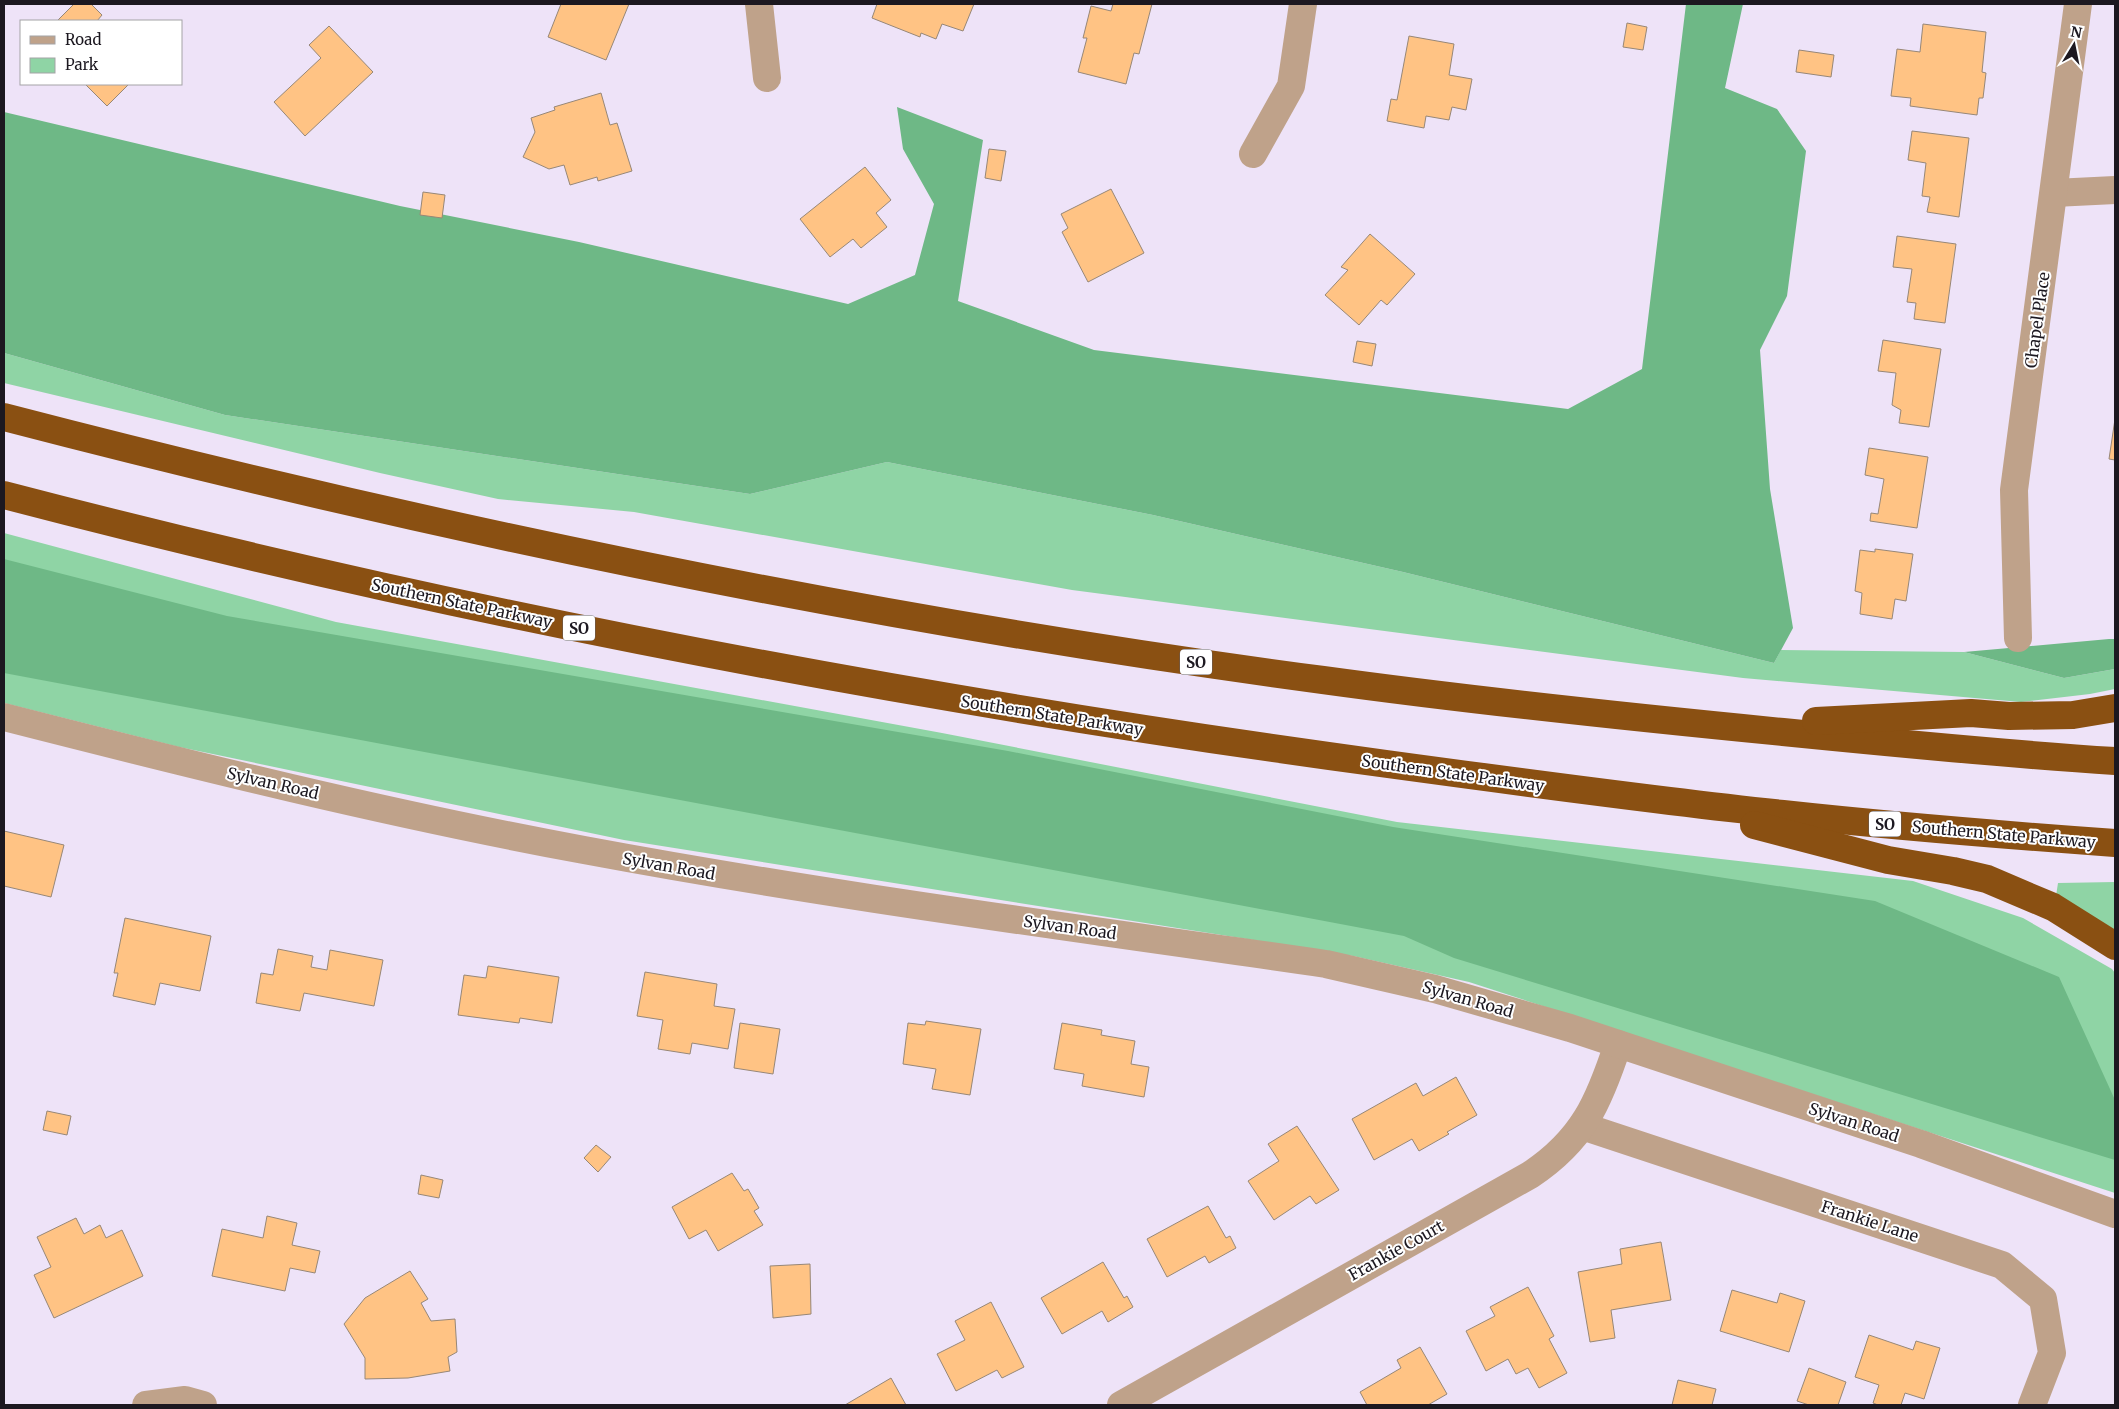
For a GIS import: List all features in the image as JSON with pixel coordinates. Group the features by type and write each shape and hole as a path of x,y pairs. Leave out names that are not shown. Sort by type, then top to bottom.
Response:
{"highway":[{"name":"SO","path":"4,418 413,517 806,597 1073,643 1320,680 1452,697 1720,726 2115,761"},
{"name":"Southern State Parkway","path":"4,495 185,541 416,594 805,673 1159,733 1656,799 1792,815 2115,843"},
{"path":"1720,726 1972,713 2009,716 2073,715 2115,708"},
{"path":"1656,799 1888,860 1953,870 1987,880 2053,908 2115,946"}],"street":[{"path":"759,4 767,78"},
{"path":"1253,154 1291,86 1303,4"},
{"name":"Chapel Place","path":"2018,638 2014,490 2078,4"},
{"path":"2054,193 2115,190"},
{"name":"Sylvan Road","path":"4,717 370,806 583,850 765,882 1353,969 1471,999 1618,1044 1921,1144 2115,1214"},
{"name":"Frankie Court","path":"1121,1405 1530,1175 1566,1147 1582,1126 1604,1085 1618,1044"},
{"name":"Frankie Lane","path":"1582,1126 2002,1265 2043,1299 2052,1353 2032,1405"},
{"path":"146,1405 185,1400 204,1405"}],"green space":[{"path":"1686,4 1743,4 1725,88 1777,109 1806,151 1787,296 1760,350 1770,489 1793,628 1774,663 1403,572 1153,515 887,462 750,494 225,415 4,353 4,112 400,206 579,242 848,304 915,275 934,204 903,149 897,107 983,140 958,301 1094,350 1568,409 1642,369"},
{"path":"4,353 225,415 750,494 887,462 1153,515 1403,572 1774,663 1781,650 1964,652 2064,678 2115,669 2115,689 2090,694 2021,702 1743,678 1072,590 634,512 498,499 380,473 4,383"},
{"path":"4,533 336,622 942,733 1397,822 1913,881 2023,918 2112,969 2115,973 2115,1193 1469,982 1353,956 624,840 179,747 4,703"},
{"path":"4,559 227,616 1008,751 1393,827 1875,901 2059,977 2115,1100 2115,1160 1454,958 1404,936 4,673"},
{"path":"2115,639 2115,669 2064,678 1964,652"},
{"path":"2115,882 2115,931 2056,896 2058,883"}],"building":[{"path":"74,4 91,4 102,15 98,20 58,20"},
{"path":"561,4 629,4 606,60 548,37"},
{"path":"877,4 974,4 963,31 942,24 936,39 921,33 920,37 872,18"},
{"path":"1113,4 1152,4 1139,54 1134,53 1126,84 1078,72 1087,38 1083,38 1091,6 1111,11"},
{"path":"1627,23 1647,27 1643,50 1623,47"},
{"path":"1923,24 1986,32 1982,72 1986,73 1983,98 1979,98 1977,115 1910,106 1911,98 1891,96 1897,49 1920,52"},
{"path":"329,26 373,72 305,136 274,102 321,58 309,45"},
{"path":"1409,36 1454,44 1449,75 1472,79 1466,110 1452,107 1449,120 1426,116 1424,128 1387,121 1391,99 1397,100"},
{"path":"1799,50 1834,55 1831,77 1796,72"},
{"path":"86,85 128,85 107,106"},
{"path":"601,93 610,125 617,123 632,171 598,181 597,177 570,185 564,165 549,169 523,157 535,132 531,118 555,110 554,107"},
{"path":"1912,131 1969,138 1959,217 1927,212 1930,197 1922,196 1926,163 1908,160"},
{"path":"989,149 1006,151 1001,181 985,178"},
{"path":"865,167 891,200 876,213 887,227 861,248 853,239 830,257 800,219"},
{"path":"1111,189 1144,253 1088,282 1062,232 1068,228 1061,214"},
{"path":"423,192 445,195 442,218 420,215"},
{"path":"1370,234 1415,274 1387,305 1381,300 1359,325 1325,295 1348,270 1341,267"},
{"path":"1897,236 1956,244 1945,323 1914,319 1916,303 1907,302 1912,269 1893,267"},
{"path":"1883,340 1941,349 1929,427 1899,423 1901,410 1892,405 1896,373 1878,371"},
{"path":"1357,341 1376,344 1372,366 1353,362"},
{"path":"2115,419 2115,460 2109,459"},
{"path":"1869,448 1928,457 1917,528 1870,521 1871,513 1878,514 1884,479 1865,475"},
{"path":"1875,549 1913,554 1906,601 1895,599 1892,619 1860,614 1862,593 1855,591 1860,550 1875,552"},
{"path":"4,831 64,845 51,897 4,886"},
{"path":"125,918 211,936 200,991 160,983 155,1005 113,996 118,973 114,973"},
{"path":"278,949 313,956 311,967 327,970 330,950 383,960 374,1006 304,993 300,1011 256,1003 261,973 273,975"},
{"path":"488,966 559,977 552,1023 520,1018 519,1023 458,1015 464,975 486,978"},
{"path":"645,972 717,984 714,1006 735,1009 728,1049 692,1043 690,1054 658,1049 663,1020 637,1016"},
{"path":"926,1021 981,1029 970,1095 932,1089 936,1069 903,1064 908,1023 925,1025"},
{"path":"740,1023 780,1029 773,1074 734,1068"},
{"path":"1062,1023 1102,1030 1101,1035 1135,1041 1131,1064 1149,1067 1144,1097 1082,1086 1084,1074 1054,1069"},
{"path":"1456,1077 1477,1115 1419,1151 1412,1139 1374,1160 1352,1119 1416,1083 1423,1096"},
{"path":"47,1111 71,1116 67,1135 43,1130"},
{"path":"1297,1126 1339,1190 1316,1204 1310,1196 1274,1220 1248,1181 1279,1161 1268,1144"},
{"path":"596,1145 611,1157 598,1172 584,1158"},
{"path":"732,1173 744,1191 748,1189 759,1208 754,1211 763,1225 718,1251 706,1230 689,1239 672,1207"},
{"path":"421,1175 443,1180 439,1198 418,1194"},
{"path":"1208,1206 1226,1238 1230,1236 1236,1248 1209,1263 1205,1256 1167,1277 1147,1239"},
{"path":"267,1216 297,1223 292,1245 320,1251 315,1273 290,1268 285,1291 212,1276 222,1229 263,1238"},
{"path":"76,1218 84,1234 100,1225 106,1238 122,1230 143,1276 54,1318 34,1275 51,1267 37,1237"},
{"path":"1661,1242 1671,1300 1611,1310 1615,1338 1590,1342 1578,1272 1622,1264 1620,1249"},
{"path":"1103,1262 1124,1298 1127,1296 1133,1307 1108,1322 1102,1311 1062,1334 1041,1298"},
{"path":"810,1264 811,1314 773,1318 770,1266"},
{"path":"410,1271 428,1299 421,1303 431,1321 455,1319 457,1352 448,1357 450,1371 408,1378 365,1379 365,1358 344,1324 365,1298"},
{"path":"1528,1287 1554,1336 1549,1339 1567,1373 1539,1388 1528,1368 1516,1374 1508,1359 1486,1371 1466,1331 1495,1316 1490,1307"},
{"path":"1732,1290 1777,1303 1780,1293 1805,1301 1789,1352 1720,1331"},
{"path":"991,1302 1024,1367 1002,1378 997,1370 956,1391 937,1354 965,1340 955,1321"},
{"path":"1869,1335 1913,1350 1916,1341 1940,1348 1924,1399 1905,1393 1901,1405 1878,1405 1873,1403 1879,1385 1855,1377"},
{"path":"1420,1347 1447,1394 1428,1405 1367,1405 1360,1392 1401,1368 1397,1360"},
{"path":"1809,1368 1846,1382 1838,1405 1809,1405 1797,1401"},
{"path":"891,1378 906,1405 845,1405"},
{"path":"1678,1380 1716,1389 1712,1405 1672,1405"}]}
